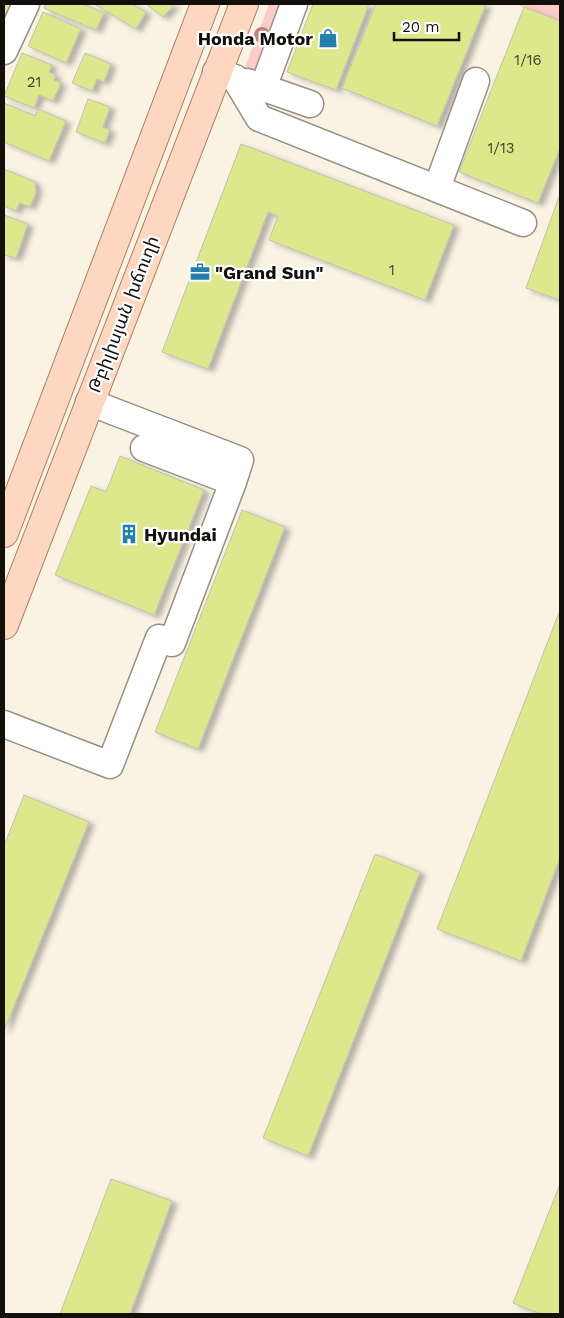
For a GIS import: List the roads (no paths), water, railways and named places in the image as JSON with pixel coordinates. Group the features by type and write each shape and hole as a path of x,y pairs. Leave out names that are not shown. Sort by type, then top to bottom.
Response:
{"main road":[{"name":"Թբիլիսյան խճուղի","path":"4,533 205,4"},
{"name":"Թբիլիսյան խճուղի","path":"4,625 90,402 226,75 244,4"},
{"path":"183,60 226,75"}],"street":[{"path":"4,51 26,4"},
{"path":"263,88 294,4"},
{"path":"226,75 310,104"},
{"path":"226,75 259,118 523,223"},
{"path":"437,188 476,80"},
{"path":"4,724 110,765 159,638 172,643 240,460 90,402"},
{"path":"144,448 233,482"}],"place":[{"name":"Honda Motor","path":"328,38"},
{"name":"\"Grand Sun\"","path":"200,272"},
{"name":"Hyundai","path":"129,534"}]}
